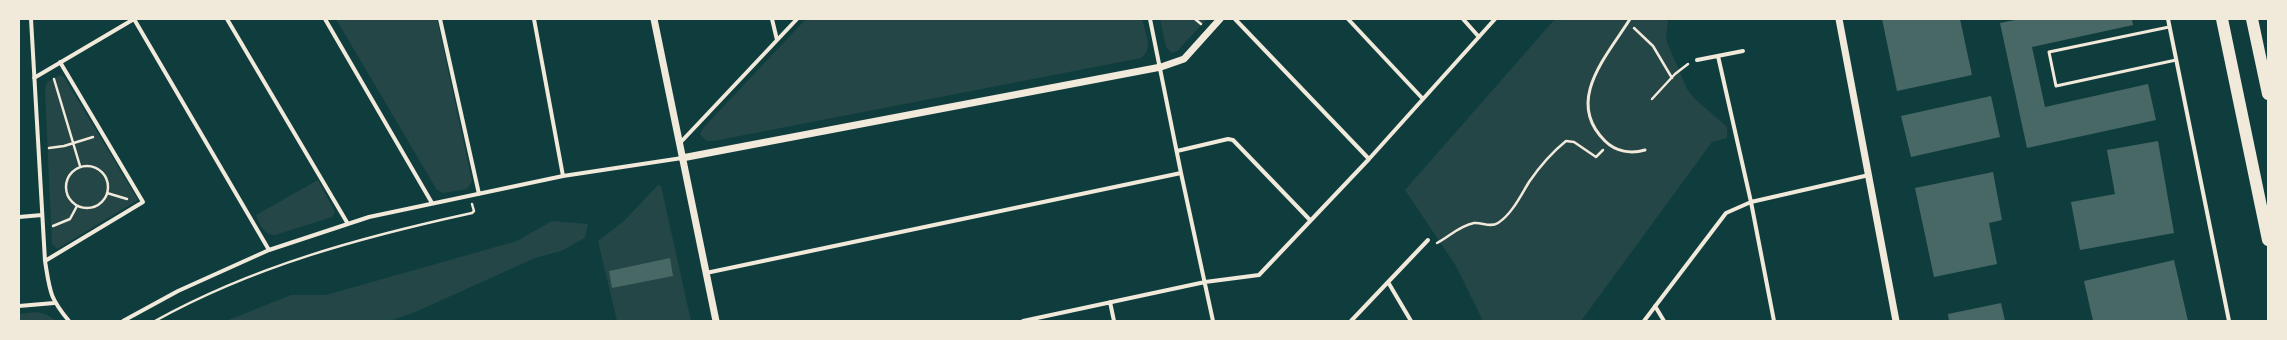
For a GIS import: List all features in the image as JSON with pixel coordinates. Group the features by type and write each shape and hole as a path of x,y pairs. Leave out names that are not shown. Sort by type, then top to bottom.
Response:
{"highway":[{"path":"2222,19 2268,240"},
{"path":"2252,19 2268,94"}],"street":[{"path":"31,19 45,261 54,303 69,321"},
{"path":"34,78 134,19 268,250"},
{"path":"227,19 348,224"},
{"path":"325,19 432,203"},
{"path":"440,19 479,194"},
{"path":"534,19 564,176"},
{"path":"654,19 716,321"},
{"path":"772,19 777,40"},
{"path":"679,144 797,19"},
{"path":"1150,19 1213,321"},
{"path":"123,321 178,291 268,250 348,224 432,203 564,176 682,158 1161,67 1184,59 1220,19"},
{"path":"1235,19 1370,159"},
{"path":"1348,19 1423,99"},
{"path":"1463,19 1480,37"},
{"path":"1023,321 1206,282 1259,275 1370,159 1495,19"},
{"path":"1839,19 1896,321"},
{"path":"2168,19 2229,321"},
{"path":"1697,60 1743,51"},
{"path":"1718,56 1751,202 1774,321"},
{"path":"45,261 143,202 60,62"},
{"path":"1177,151 1228,139 1233,140 1310,220"},
{"path":"706,273 1181,173"},
{"path":"1644,321 1726,213 1751,202 1869,174"},
{"path":"19,217 42,215"},
{"path":"1351,321 1428,240"},
{"path":"1388,282 1411,321"},
{"path":"1110,302 1114,321"},
{"path":"19,306 54,303"},
{"path":"1656,306 1664,321"}],"lane":[{"path":"1630,19 1592,79 1588,100 1591,124 1609,144 1626,152 1633,153 1645,150"},
{"path":"2169,27 2049,52 2056,86 2176,60"}],"path":[{"path":"1628,23 1653,46 1672,78"},
{"path":"1652,99 1682,68 1697,60"},
{"path":"50,68 80,166"},
{"path":"39,149 73,143 102,132"},
{"path":"1416,252 1443,240 1454,230 1465,226 1476,223 1492,225 1498,223 1514,206 1552,152 1566,141 1574,142 1596,157 1609,144"},
{"path":"80,166 93,166 103,173 108,180 108,193 103,201 95,206 86,208 77,206 68,196 66,183 72,171 80,166"},
{"path":"108,193 143,202"},
{"path":"155,321 199,299 288,261 359,240 472,213 474,211 471,196"},
{"path":"43,228 66,222 73,215 77,206"}],"shaded area":[{"path":"336,19 437,19 472,181 467,189 443,193 437,190"},
{"path":"806,19 1142,19 1148,45 1145,54 1141,58 716,141 708,141 704,139 700,134 704,127"},
{"path":"1160,19 1207,19 1177,51 1172,53 1166,47"},
{"path":"1555,19 1668,19 1666,40 1687,89 1694,98 1727,127 1727,138 1712,142 1581,321 1483,321 1456,266 1405,190"},
{"path":"60,75 64,77 138,200 57,249 52,244 45,90 47,82"},
{"path":"318,180 335,212 332,217 275,235 271,235 265,231 256,215"},
{"path":"658,185 661,186 691,321 617,321 598,241 624,221"},
{"path":"552,221 588,224 585,238 561,251 535,258 413,313 389,321 226,321 291,295 326,295 517,241"},
{"path":"36,312 45,314 57,321 19,321 19,314"}],"building":[{"path":"1882,19 1960,19 1972,75 1897,91"},
{"path":"2020,19 2132,19 2133,25 2032,47 2045,107 2148,84 2156,120 2027,148 2000,23"},
{"path":"1991,96 2000,137 1911,157 1901,116"},
{"path":"2158,141 2174,233 2080,250 2071,202 2115,194 2107,150"},
{"path":"1993,172 2002,220 1989,223 1997,264 1934,277 1915,188"},
{"path":"670,258 673,276 612,288 609,271"},
{"path":"2174,260 2188,321 2093,321 2084,281"},
{"path":"2001,303 2005,321 1949,321 1948,314"}]}
